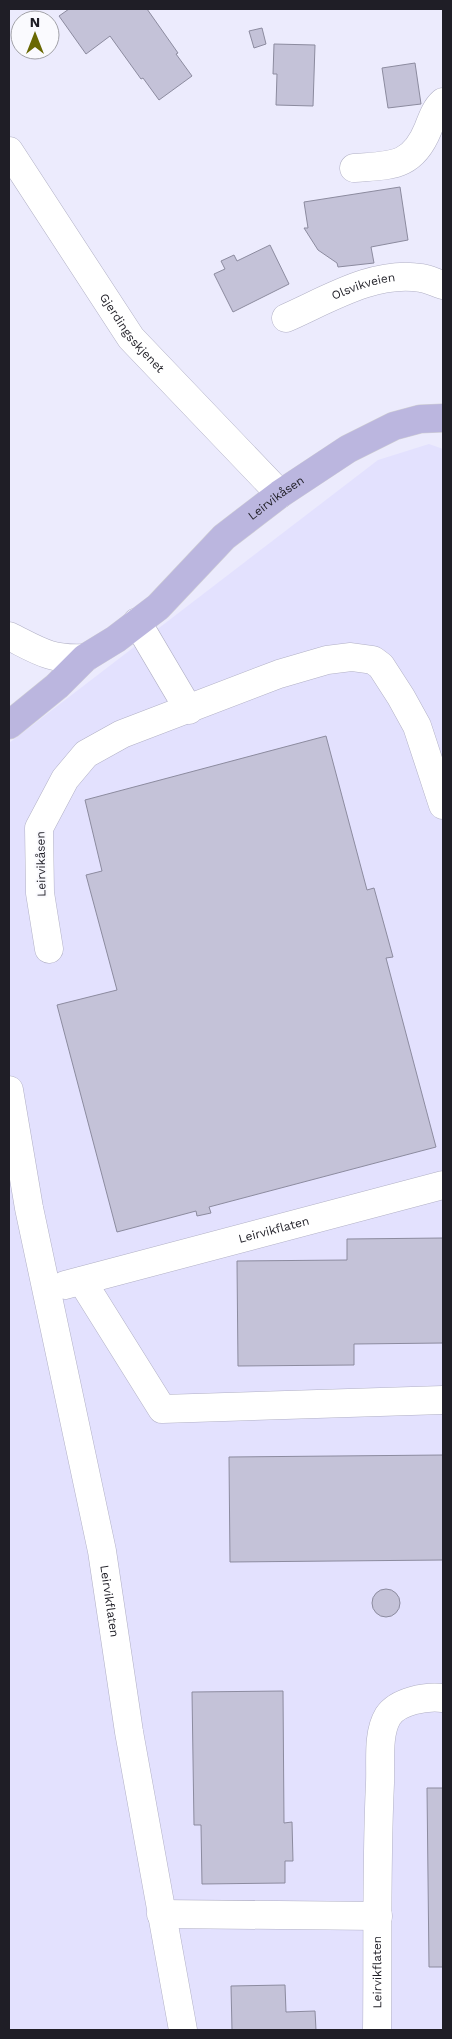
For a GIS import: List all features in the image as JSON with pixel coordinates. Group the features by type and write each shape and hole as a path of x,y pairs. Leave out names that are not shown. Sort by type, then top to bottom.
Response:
{"main road":[{"name":"Leirvikåsen","path":"9,725 58,686 85,658 116,639 158,607 224,537 280,494 348,449 394,426 420,419 443,418"}],"street":[{"path":"354,168 400,162 414,154 424,139 438,106 443,102"},
{"name":"Gjerdingsskjenet","path":"9,151 130,338 280,494"},
{"name":"Olsvikveien","path":"286,318 367,283 401,276 423,278 443,285"},
{"path":"137,622 188,710"},
{"path":"9,636 50,656 65,659 85,658"},
{"name":"Leirvikåsen","path":"49,950 40,893 40,828 65,779 86,754 122,734 278,674 327,660 350,657 372,660 381,666 417,726 443,805"},
{"name":"Leirvikflaten","path":"9,1090 29,1208 102,1551 129,1732 183,2030"},
{"name":"Leirvikflaten","path":"47,1290 443,1185"},
{"path":"82,1281 162,1409 443,1400"},
{"name":"Leirvikflaten","path":"376,2030 378,1832 382,1737 387,1718 395,1708 406,1703 443,1698"},
{"path":"161,1914 378,1916"}],"shaded area":[{"path":"429,444 443,449 443,2030 9,2030 9,743 378,460"}],"building":[{"path":"69,9 147,9 192,76 159,100 143,78 141,79 110,36 86,54 60,15"},
{"path":"262,28 266,44 254,48 249,31"},
{"path":"274,44 315,45 313,106 276,105 277,74 273,74"},
{"path":"415,63 421,104 388,108 382,68"},
{"path":"400,187 408,240 371,247 374,263 338,267 337,263 318,250 304,228 308,228 304,202"},
{"path":"270,245 289,284 233,312 214,274 225,269 221,261 234,255 237,261"},
{"path":"326,736 367,890 374,888 393,957 386,958 436,1147 209,1207 211,1213 197,1216 196,1211 117,1232 57,1005 117,990 86,875 102,871 85,800"},
{"path":"443,1238 443,1343 354,1344 354,1365 238,1366 237,1261 347,1260 347,1239"},
{"path":"443,1455 443,1560 230,1562 229,1457"},
{"path":"386,1589 396,1593 400,1603 396,1613 386,1617 376,1613 372,1603 376,1593"},
{"path":"283,1691 284,1823 292,1822 293,1861 285,1861 285,1883 202,1884 201,1825 194,1825 192,1692"},
{"path":"427,1788 443,1788 443,1967 429,1967"},
{"path":"285,1985 286,2012 315,2011 316,2030 232,2030 231,1986"}]}
